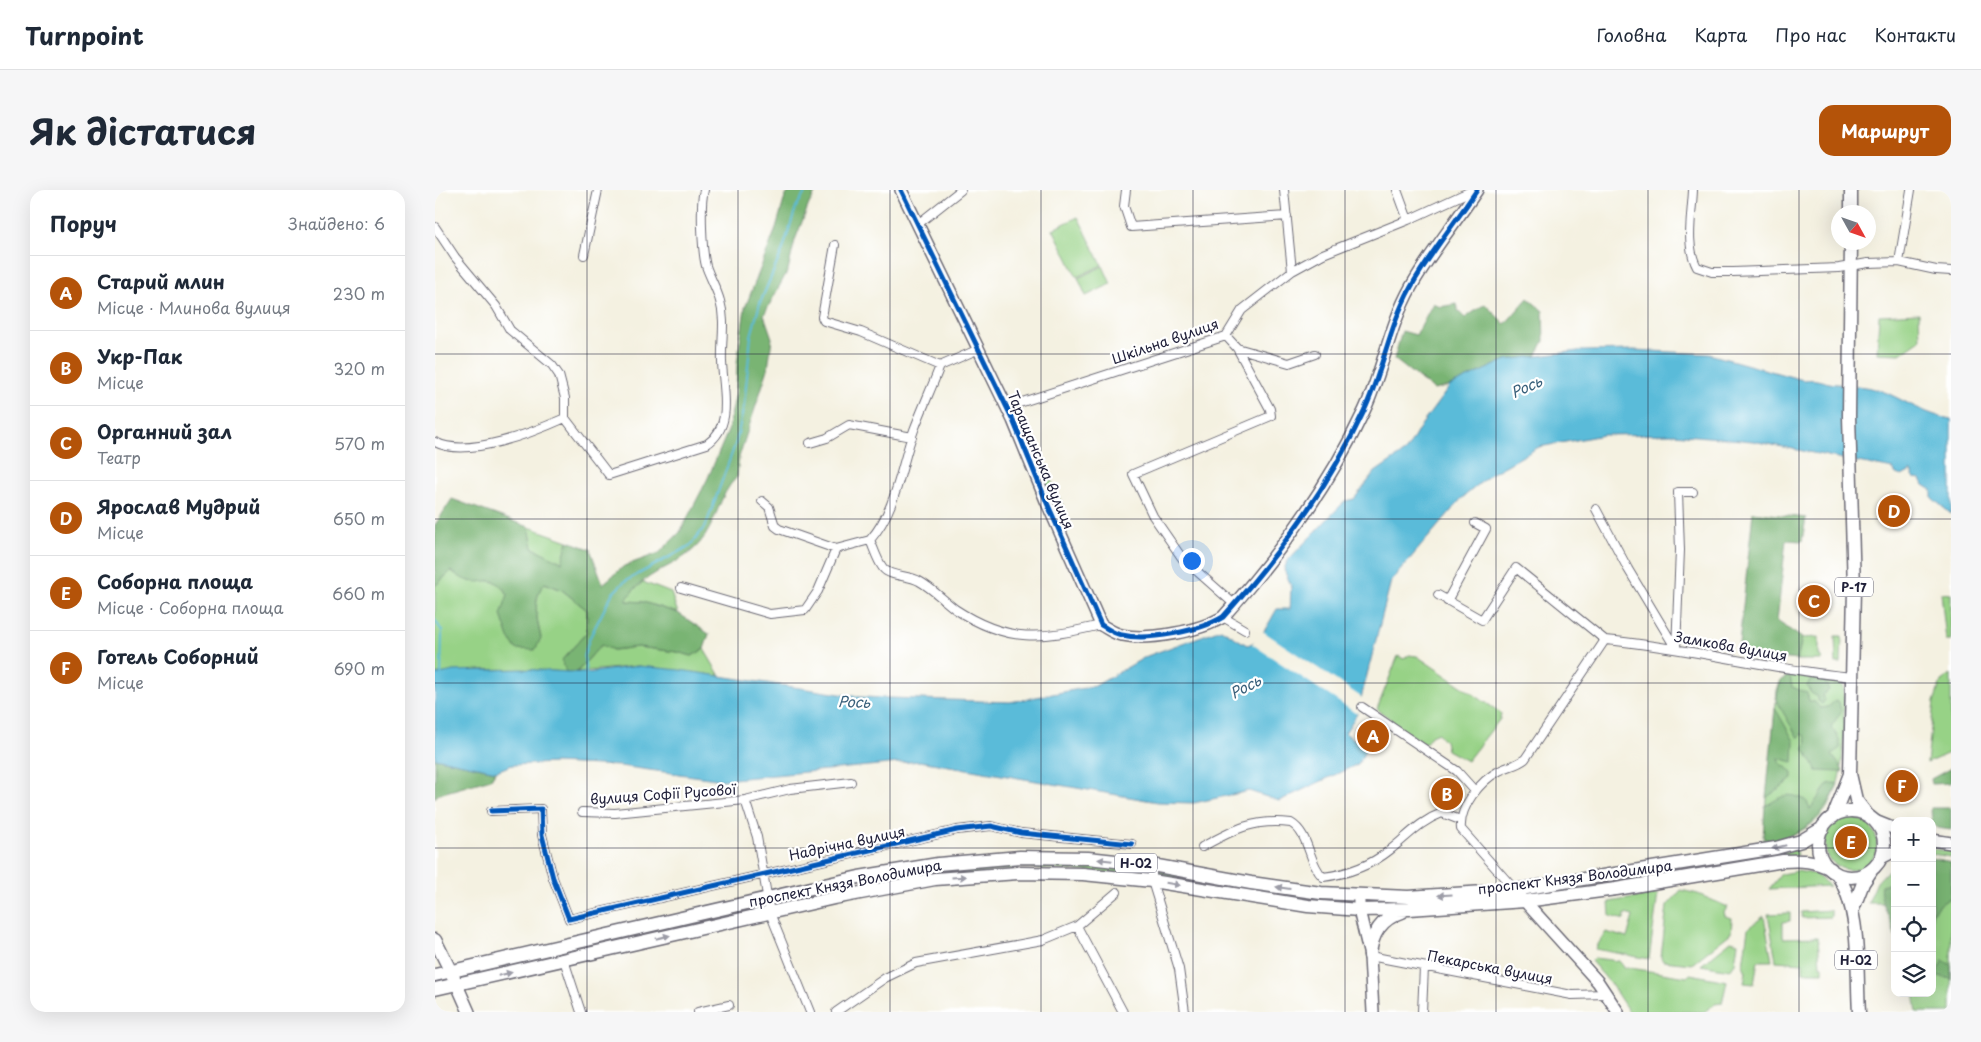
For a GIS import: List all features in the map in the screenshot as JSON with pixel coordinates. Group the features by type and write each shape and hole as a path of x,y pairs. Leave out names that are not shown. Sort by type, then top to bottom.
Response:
{"main road":[{"path":"1851,190 1851,205"},
{"name":"Р-17","path":"1851,250 1849,358 1854,589 1850,774 1856,800 1870,817"},
{"name":"Р-17","path":"1833,817 1850,774"},
{"path":"1833,817 1851,811 1870,817 1883,837 1881,858"},
{"name":"Н-02","path":"1823,828 1833,817"},
{"path":"1823,828 1819,836 1819,851 1834,872 1852,877 1872,870"},
{"name":"проспект Князя Володимира","path":"435,975 893,870 938,864 1020,857 1088,858 1151,865 1251,883 1321,893 1408,897 1515,890 1776,848 1801,841 1823,828"},
{"name":"Н-02","path":"1853,909 1863,883 1881,858"},
{"name":"проспект Князя Володимира","path":"435,988 457,985 834,898 935,879 1017,873 1083,874 1152,881 1308,906 1359,910 1409,909 1525,901 1616,889 1783,861 1804,860 1818,862 1834,872"},
{"name":"Н-02","path":"1834,872 1845,886 1853,909 1859,1012"},
{"path":"1370,956 1373,937 1378,928 1386,920 1409,909"},
{"path":"435,940 457,985"}],"street":[{"path":"585,255 597,190"},
{"path":"435,227 455,257 496,306 510,330 552,365 559,375 565,398 565,418 609,475 707,444 717,434 722,424 726,396 722,362 723,320 720,301 705,264 702,205 704,190"},
{"name":"Таращанська вулиця","path":"901,190 1007,407 1101,625"},
{"path":"918,224 961,190"},
{"path":"1126,190 1124,206 1131,227 1287,216"},
{"path":"1284,190 1287,216 1286,233 1292,271"},
{"path":"1397,190 1408,220"},
{"name":"Шкільна вулиця","path":"1007,407 1227,336 1242,310 1292,271 1323,254 1408,220 1473,190"},
{"path":"870,540 885,570 918,581 962,613 1000,633 1030,637 1063,634 1101,625 1119,635 1139,638 1196,628 1223,617 1283,546 1335,464 1365,410 1396,316 1411,287 1431,254 1477,190"},
{"path":"1693,190 1690,241 1692,258 1697,268 1712,272 1733,272 1839,268 1851,264 1899,262 1936,270 1951,271"},
{"path":"1899,262 1911,190"},
{"path":"835,245 823,317 824,321 861,332 941,366"},
{"path":"1227,336 1237,348 1270,409 1271,416 1133,474 1153,516 1182,558 1235,604"},
{"path":"1237,348 1289,363 1315,354"},
{"path":"762,501 769,507 775,526 779,529 836,548 845,548 870,540 889,510 898,489 902,466 912,437 941,366 979,349"},
{"path":"435,442 458,447 502,443 565,418"},
{"path":"810,443 827,438 849,425 912,437"},
{"path":"1676,649 1680,550 1678,492 1693,492"},
{"path":"1596,509 1633,577 1676,649"},
{"path":"1447,601 1486,530 1475,522"},
{"path":"681,588 770,614 805,610 818,591 836,548"},
{"path":"1438,595 1482,620 1516,568 1605,640 1525,759 1518,764 1499,771 1475,791 1460,820 1461,829 1606,994 1618,1012"},
{"path":"1223,617 1245,630"},
{"name":"Замкова вулиця","path":"1605,640 1676,649 1773,667 1853,677"},
{"path":"1362,708 1457,771 1475,791"},
{"name":"вулиця Софії Русової","path":"582,812 615,813 745,800 790,789 851,782"},
{"name":"вулиця Софії Русової","path":"745,800 757,837 770,913 809,1012"},
{"name":"Надрічна вулиця","path":"491,811 541,809 542,835 553,878 569,919 764,872 957,830 991,826 1021,833 1132,844"},
{"path":"1202,847 1250,823 1270,820 1291,823 1311,852 1317,871 1323,877 1345,875 1377,859 1430,817 1443,813 1460,820"},
{"path":"1870,817 1891,827"},
{"path":"1936,841 1951,843"},
{"path":"1881,858 1891,853"},
{"path":"1151,865 1152,881 1179,969 1185,1012"},
{"path":"836,1012 885,978 916,964 1043,940 1077,926 1117,892"},
{"path":"1359,895 1359,910 1370,956 1373,1012"},
{"path":"1077,926 1123,1012"},
{"name":"Пекарська вулиця","path":"1370,956 1572,995 1606,994"},
{"path":"564,960 581,1012"},
{"path":"1422,1012 1424,967"},
{"path":"457,985 469,1012"},
{"path":"698,1012 729,1005"}],"green space":[{"path":"790,190 817,190 809,204 795,240 788,270 764,315 772,338 768,369 739,457 737,477 726,492 710,528 699,544 681,559 641,583 626,601 643,602 678,613 709,634 704,649 692,656 638,647 613,650 601,645 577,672 566,672 562,660 587,632 587,610 562,590 545,583 538,595 536,609 541,638 535,650 516,649 509,638 501,615 508,594 498,583 493,581 476,582 467,580 451,571 435,586 435,525 452,499 529,527 533,548 562,562 568,541 590,549 603,584 624,566 659,553 680,532 707,480 728,431 736,392 737,363 745,308 775,231 785,197"},
{"path":"1078,217 1102,265 1077,277 1053,229"},
{"path":"1103,266 1111,284 1086,296 1078,278"},
{"path":"1528,298 1543,311 1544,341 1536,356 1506,360 1450,386 1434,390 1394,359 1402,331 1416,335 1433,303 1440,307 1456,304 1459,312 1465,318 1485,304 1505,324"},
{"path":"1919,313 1920,340 1900,354 1877,353 1879,315"},
{"path":"1017,408 1065,510 1055,515 1014,411"},
{"path":"1753,512 1806,518 1802,541 1786,540 1777,621 1802,638 1797,660 1738,653"},
{"path":"529,527 568,541 562,563 533,548"},
{"path":"451,571 469,581 485,580 499,583 541,638 537,617 537,602 540,589 544,583 562,590 587,610 587,632 562,660 566,672 484,670 435,675 435,586"},
{"path":"643,582 671,593 678,613 643,602 626,601 630,593"},
{"path":"1941,593 1951,594 1951,640 1946,640"},
{"path":"1835,636 1842,636 1841,663 1836,663"},
{"path":"1819,637 1819,656 1821,656 1822,660 1797,660 1802,638"},
{"path":"601,645 613,650 638,647 692,656 704,649 720,676 638,666 577,672"},
{"path":"1409,655 1417,656 1501,713 1500,719 1467,761 1447,750 1445,741 1438,733 1431,736 1425,744 1392,723 1393,721 1377,709 1398,656 1404,659"},
{"path":"1951,674 1951,752 1927,763 1934,702 1941,681"},
{"path":"1790,675 1792,687 1807,693 1809,701 1815,702 1820,708 1828,707 1836,700 1839,702 1841,712 1831,727 1839,739 1840,748 1832,755 1843,770 1842,772 1817,771 1804,748 1807,742 1805,736 1801,734 1798,738 1776,700 1781,680"},
{"path":"1791,675 1839,682 1844,687 1842,764 1837,786 1828,806 1813,823 1792,835 1763,842 1777,690 1781,680"},
{"path":"1811,678 1824,680 1829,690 1823,695 1825,700 1822,704 1807,686"},
{"path":"1775,708 1794,741 1793,762 1778,758 1779,762 1792,772 1792,779 1766,798"},
{"path":"435,758 496,771 491,779 439,794 435,798"},
{"path":"1951,768 1951,783 1932,784 1931,779"},
{"path":"1828,784 1838,784 1826,806 1811,823 1793,834 1781,838 1769,841 1763,837 1765,806 1781,797 1789,795 1806,800 1810,809"},
{"path":"1931,808 1951,808 1951,830 1937,828 1936,817 1932,817"},
{"path":"1846,818 1856,818 1870,825 1877,839 1877,849 1870,863 1856,870 1846,870 1836,866 1829,859 1825,849 1825,839 1829,829 1836,822"},
{"path":"1936,849 1951,851 1951,857 1936,855"},
{"path":"1796,850 1798,855 1548,894 1547,892"},
{"path":"1936,859 1951,862 1951,1012 1917,1012 1915,997 1936,997"},
{"path":"1936,859 1951,862 1951,897 1936,909"},
{"path":"1021,862 1089,864 1146,869 1146,875 1021,867 774,907 773,902 923,871"},
{"path":"1891,867 1891,923 1883,903 1868,903 1877,882"},
{"path":"1157,870 1314,897 1350,901 1350,906 1313,902 1157,876"},
{"path":"1797,871 1815,874 1830,886 1769,889 1781,874"},
{"path":"1891,881 1891,924 1880,890 1881,885"},
{"path":"1681,890 1698,894 1728,907 1724,912 1725,916 1732,918 1731,933 1692,964 1663,961 1661,958 1667,906"},
{"path":"1658,894 1649,959 1595,949 1606,932 1627,938 1633,916 1625,914 1624,920 1610,916 1609,902"},
{"path":"762,904 763,909 484,973 483,970"},
{"path":"1831,910 1831,917 1802,918 1801,912"},
{"path":"1790,913 1790,921 1783,922 1783,938 1818,937 1820,966 1823,966 1823,972 1803,972 1803,963 1776,961 1768,914"},
{"path":"1764,916 1772,961 1758,961 1754,984 1744,983 1746,972 1743,965 1748,928"},
{"path":"1731,941 1738,943 1735,963 1730,970 1701,965"},
{"path":"1594,958 1619,961 1624,967 1687,977 1690,974 1727,981 1722,1003 1715,1004 1704,1012 1629,1012 1610,983 1591,961"},
{"path":"1943,960 1951,965 1951,979 1936,975"}],"water":[{"name":"Рось","path":"1634,350 1709,354 1803,380 1817,380 1875,389 1926,412 1951,419 1951,514 1932,498 1932,490 1924,485 1921,479 1914,478 1911,471 1902,476 1896,474 1893,469 1753,441 1674,434 1603,435 1539,447 1491,474 1461,499 1391,581 1357,714 1345,733 1367,748 1358,764 1279,801 1249,791 1194,803 1158,802 920,761 723,780 620,766 555,763 512,765 496,771 435,758 435,675 454,671 522,669 586,673 638,666 680,670 860,697 1010,702 1095,686 1147,656 1221,629 1247,645 1257,640 1277,609 1290,609 1291,585 1284,570 1287,561 1345,501 1354,499 1375,472 1406,451 1422,424 1450,386 1506,360 1578,351"}],"pier":[{"path":"1261,630 1364,699 1357,714 1252,644"}],"waterway":[{"path":"586,673 584,656 589,639 612,594 624,582 691,545 706,525 736,442 744,406 751,336 760,303 783,249 796,207 807,190"},
{"path":"435,620 442,631 441,674"}],"cycle path":[{"path":"901,190 1013,420 1101,625 1113,632 1133,637 1174,634 1201,627 1223,617 1283,545 1319,493 1364,411 1371,396 1397,317 1418,274 1477,190"},
{"path":"491,811 541,809 542,835 553,878 569,919 957,830 991,826 1021,833 1132,844"}],"place":[{"name":"Ярослав Мудрий","path":"1894,511"},
{"name":"Органний зал","path":"1814,601"},
{"name":"Старий млин","path":"1373,736"},
{"name":"Готель Соборний","path":"1902,786"},
{"name":"Укр-Пак","path":"1447,794"},
{"name":"Соборна площа","path":"1851,842"}]}
